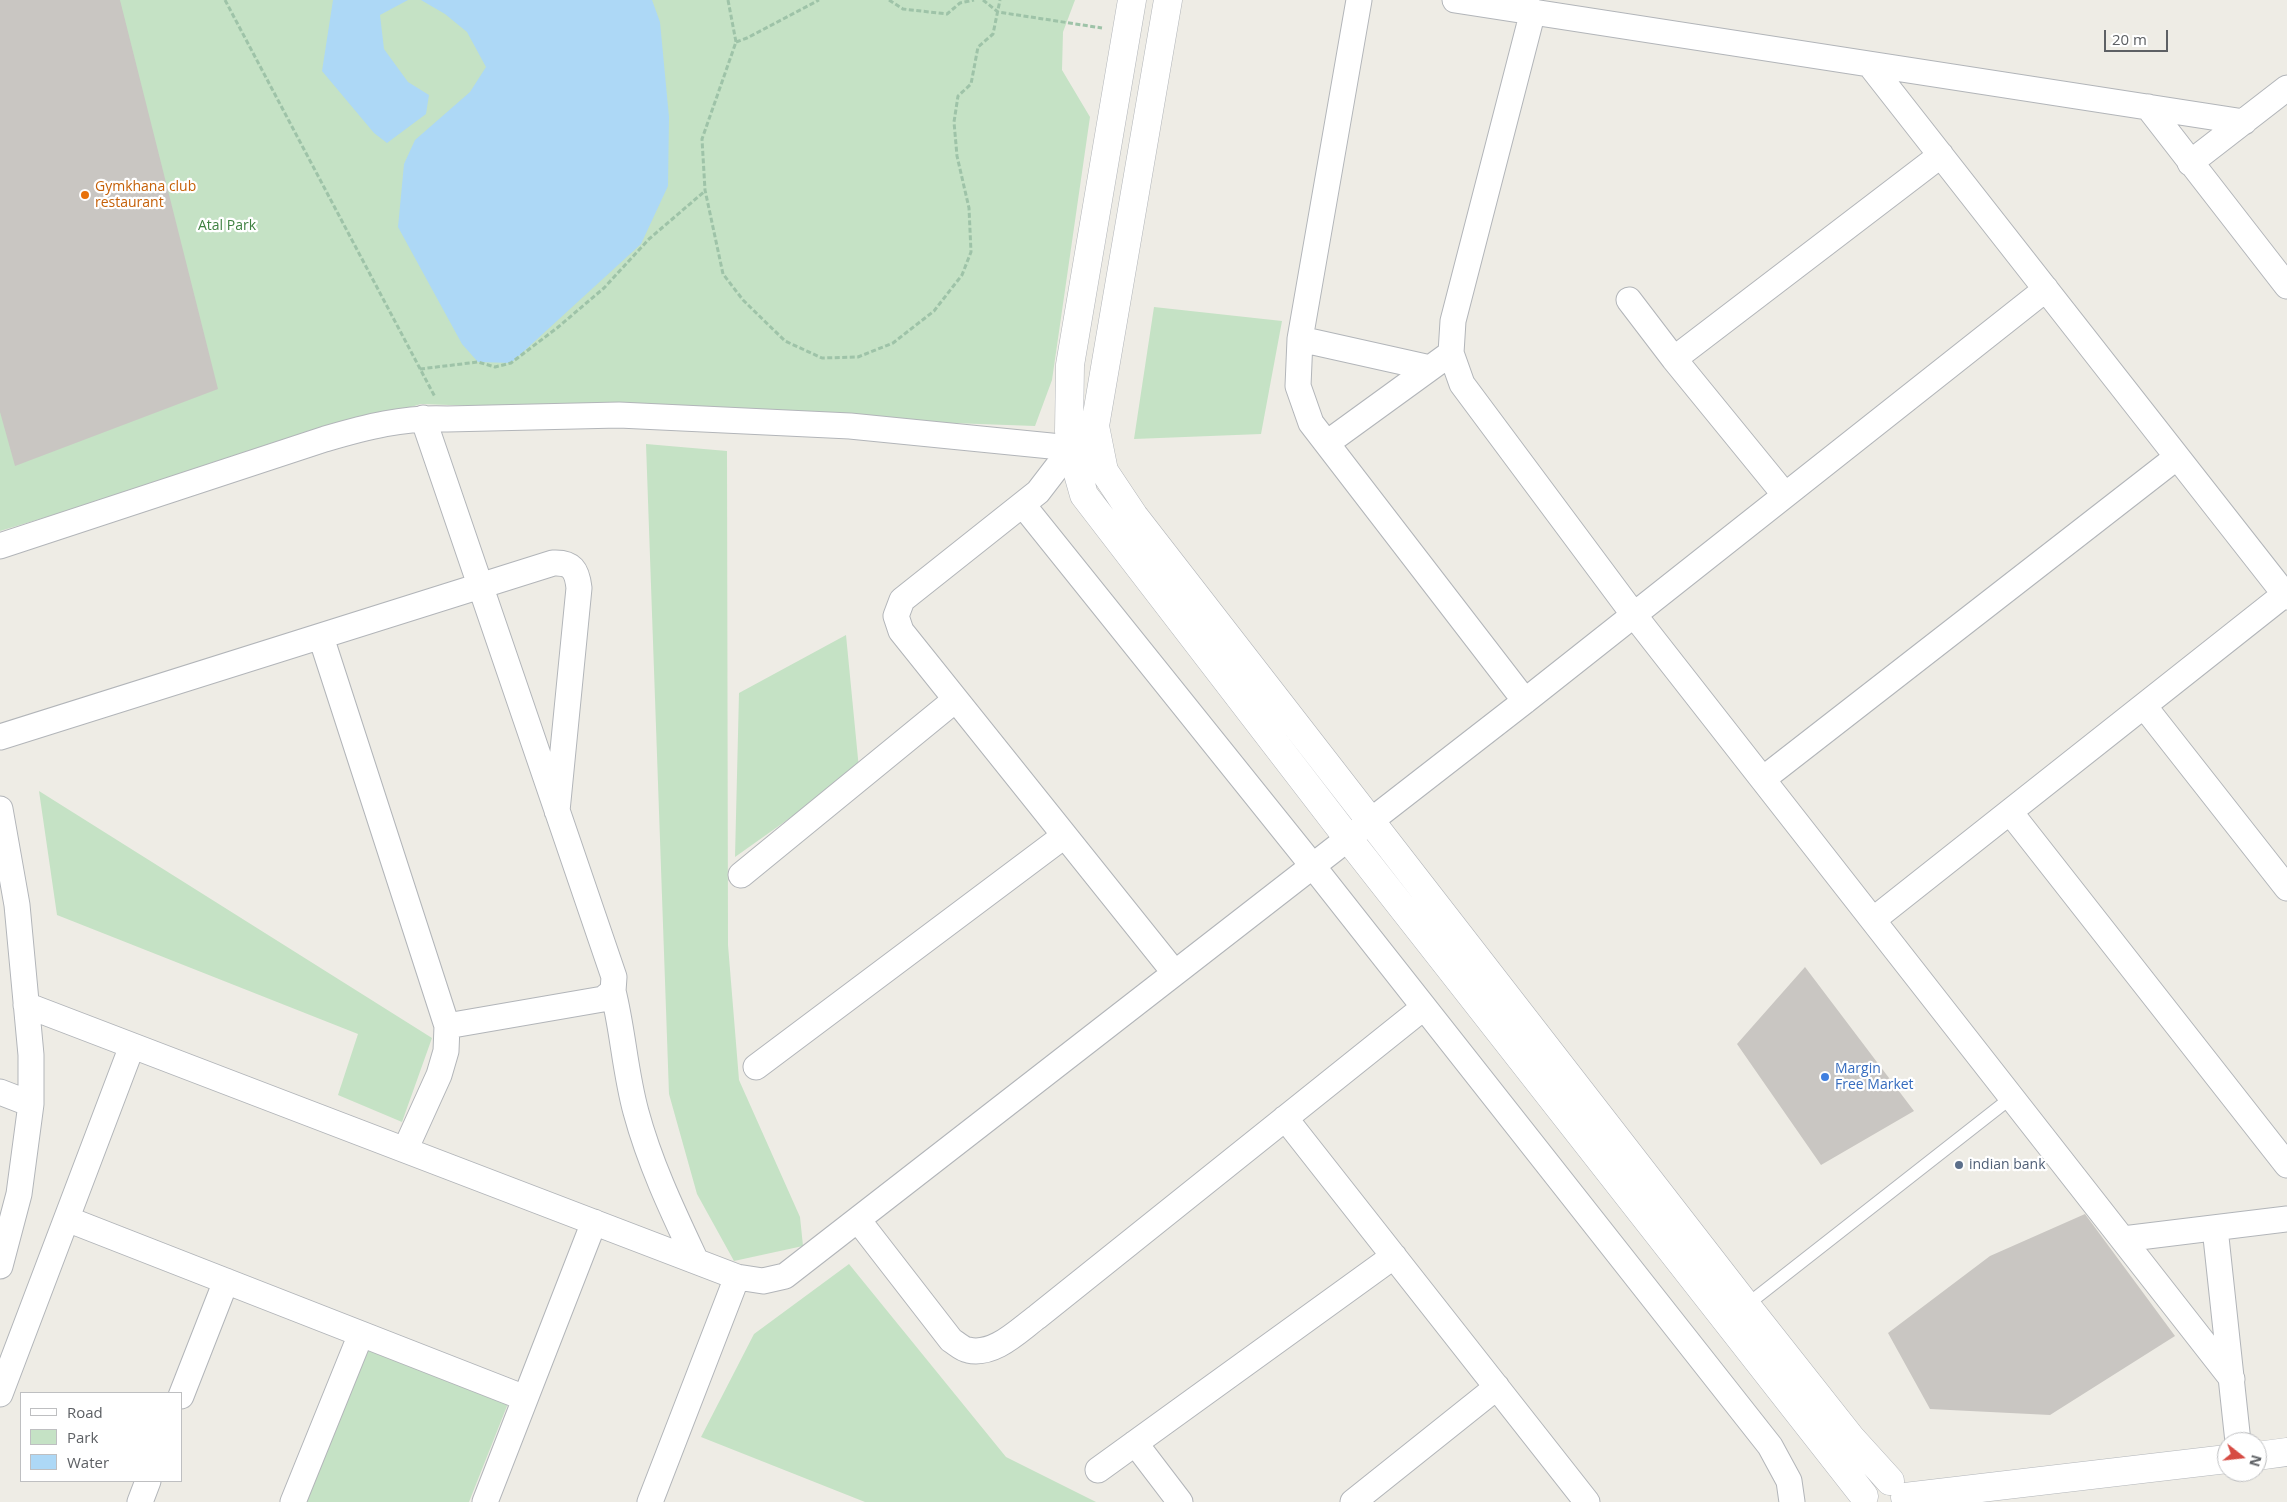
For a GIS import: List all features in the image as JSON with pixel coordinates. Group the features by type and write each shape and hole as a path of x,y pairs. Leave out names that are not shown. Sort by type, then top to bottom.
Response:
{"street":[{"path":"1132,0 1070,365 1068,431 1084,495 1347,838 1458,978 1736,1313 1900,1493"},
{"path":"1168,0 1094,426 1104,471 1134,516 1480,962 1736,1313 1864,1499 1874,1483 1882,1481 1900,1493 2217,1460"},
{"path":"1359,0 1300,339 1298,386 1311,423 1525,700"},
{"path":"1455,0 2244,122"},
{"path":"1533,11 1453,321 1451,353 1462,384 1634,615 2232,1379"},
{"path":"1870,65 2286,596 1873,920"},
{"path":"2190,164 2287,88"},
{"path":"2148,107 2190,164 2287,286"},
{"path":"1674,359 1941,155"},
{"path":"26,1005 737,1277 763,1281 785,1276 1634,615 2046,289"},
{"path":"1629,300 1674,359 1785,495"},
{"path":"1300,339 1430,368"},
{"path":"1327,444 1451,353"},
{"path":"0,546 334,437 379,424 435,419 619,415 850,426 1071,449 1100,450"},
{"path":"435,419 480,587 614,977 612,991 622,1034 626,1067 647,1148 665,1195 696,1261"},
{"path":"1071,449 1038,492 902,600 896,616 901,631 1174,972"},
{"path":"1763,780 2177,456"},
{"path":"1023,505 1312,865 1770,1446 1789,1481 1792,1502"},
{"path":"0,737 553,563 563,562 573,567 578,576 579,588 557,811"},
{"path":"320,637 447,1026 446,1051 439,1075 405,1150"},
{"path":"741,875 955,700"},
{"path":"2144,706 2287,888"},
{"path":"0,809 2,837 17,905 31,1055 30,1104 19,1194 0,1266"},
{"path":"2010,812 2287,1164"},
{"path":"756,1067 1064,836"},
{"path":"1458,978 1480,962"},
{"path":"447,1026 603,999 612,991"},
{"path":"858,1220 951,1340 967,1350 985,1351 1000,1344 1037,1317 1423,1008"},
{"path":"0,1394 132,1046"},
{"path":"0,1092 30,1104"},
{"path":"1285,1118 1587,1502"},
{"path":"66,1219 525,1398"},
{"path":"2123,1239 2287,1219"},
{"path":"484,1502 594,1222"},
{"path":"2215,1228 2237,1432"},
{"path":"1098,1470 1394,1256"},
{"path":"650,1502 737,1277"},
{"path":"182,1393 226,1281"},
{"path":"293,1502 361,1334"},
{"path":"1353,1502 1496,1387"},
{"path":"1135,1444 1180,1502"},
{"path":"2267,1455 2287,1452"},
{"path":"140,1502 148,1482"}],"lane":[{"path":"1736,1313 2012,1097"}],"path":[{"path":"225,0 420,369 435,419"},
{"path":"728,0 736,42 702,139 705,190 723,274 743,300 785,341 822,358 858,357 893,343 934,312 962,275 971,252 969,208 957,156 954,122 958,96 971,84 978,47 993,34 1000,0"},
{"path":"736,42 748,38 819,0"},
{"path":"890,0 903,9 947,14 960,3 974,0"},
{"path":"983,0 998,12 1127,32"},
{"path":"420,369 478,362 495,367 511,363 557,328 604,288 649,240 705,190"}],"green space":[{"name":"Atal Park","path":"0,0 1075,0 1063,32 1062,70 1090,117 1052,380 1035,426 421,404 0,531"},
{"path":"1154,307 1282,321 1261,434 1134,439"},
{"path":"646,444 727,451 728,945 739,1080 800,1217 803,1246 734,1261 697,1194 669,1094"},
{"path":"846,635 859,769 735,857 739,693"},
{"path":"39,791 432,1038 402,1122 338,1095 358,1034 57,915"},
{"path":"849,1264 1006,1457 1096,1502 865,1502 701,1437 754,1334"},
{"path":"368,1345 509,1401 469,1502 306,1502"}],"water":[{"path":"333,0 408,0 380,15 384,49 408,82 429,95 426,114 387,143 374,133 322,71"},
{"path":"421,0 652,0 660,22 669,117 668,186 641,244 511,363 478,362 462,344 398,227 404,164 415,140 470,92 486,67 467,32 445,14"}],"building":[{"name":"Gymkhana club restaurant","path":"0,0 120,0 218,389 15,466 0,412"},
{"name":"Margin Free Market","path":"1805,967 1914,1111 1821,1165 1737,1044"},
{"path":"2085,1214 2175,1336 2050,1415 1930,1409 1888,1333 1990,1256"}],"place":[{"name":"Gymkhana club restaurant","path":"85,195"},
{"name":"Margin Free Market","path":"1825,1077"},
{"name":"indian bank","path":"1959,1165"}]}
